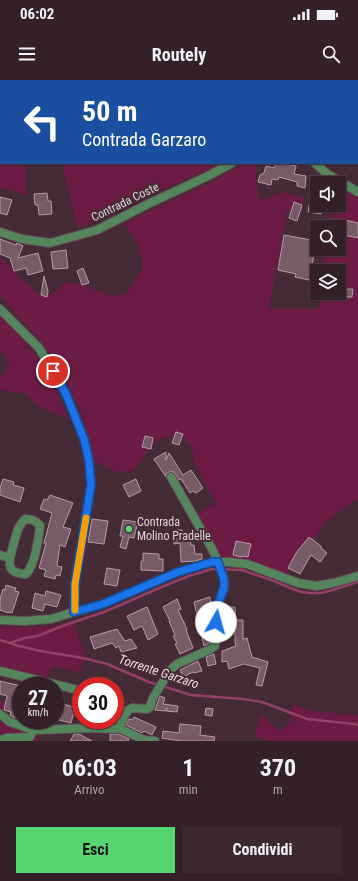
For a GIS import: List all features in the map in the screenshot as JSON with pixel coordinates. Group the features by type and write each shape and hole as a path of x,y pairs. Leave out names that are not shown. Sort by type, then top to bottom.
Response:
{"street":[{"name":"Contrada Coste","path":"0,232 22,239 50,243 98,230 230,164"},
{"path":"316,164 331,176 358,192"},
{"path":"0,309 39,348 66,394 84,439 89,461 91,485 75,584 74,612"},
{"path":"124,717 127,711 132,708 147,709 150,707 153,698 170,670 176,664 209,650 214,646 216,640 215,612 224,588 224,580 212,550 171,477"},
{"path":"25,519 33,520 40,525 37,547 29,570 26,574 21,574 14,571 10,566 10,558 18,529 25,519"},
{"path":"0,555 10,558"},
{"path":"0,620 24,621 51,619 103,604 178,572 212,562 247,564 298,583 316,586 358,576"},
{"path":"0,671 72,689"},
{"path":"0,714 10,722 33,730 72,729"},
{"path":"120,729 144,740 155,741"},
{"path":"0,740 7,738 30,737 33,730"}],"shaded area":[{"path":"0,164 25,164 27,195 0,188"},
{"path":"62,164 217,164 208,170 156,193 111,216 78,228"},
{"path":"242,164 256,164 259,200 285,192 304,198 299,210 287,211 269,309 318,309 319,300 346,300 346,264 323,264 324,256 346,256 346,220 329,220 331,212 346,212 346,190 358,197 358,501 353,502 322,524 324,526 286,575 244,559 213,557 198,513 217,503 208,491 194,461 192,448 181,434 160,439 149,449 133,471 117,472 102,464 94,462 80,411 59,366 38,338 0,296 0,259 4,260 18,276 39,294 54,293 65,282 80,284 112,296 127,293 142,270 142,258 137,243 128,231 125,223 214,181"},
{"path":"0,315 29,346 47,372 69,419 37,405 24,393 0,390 1,376 10,365 0,350"},
{"path":"76,624 78,637 84,651 86,652 80,672 65,670 53,666 47,677 12,677 12,679 0,676 0,626 32,627"},
{"path":"0,701 7,703 1,719 12,721 12,729 27,729 38,737 39,741 0,741"},
{"path":"293,704 312,711 358,715 358,741 268,741 255,736 261,714 279,731 291,721"}],"building":[{"path":"276,164 288,164 296,166 294,174 306,176 305,188 297,186 297,182 279,177 278,180 272,179 271,185 258,182 260,175 264,173 266,166 274,168"},
{"path":"47,193 48,201 51,201 52,214 39,215 38,205 35,205 34,194"},
{"path":"0,197 12,200 7,215 0,213"},
{"path":"310,200 310,212 321,212 321,214 308,212"},
{"path":"294,202 302,205 297,221 289,218"},
{"path":"346,220 358,223 358,238 346,235"},
{"path":"284,235 310,240 310,256 314,256 312,264 310,264 309,280 295,277 296,274 278,270"},
{"path":"0,239 23,246 18,258 38,253 43,271 28,275 26,268 14,271 10,258 0,254"},
{"path":"66,250 68,268 53,269 51,252"},
{"path":"83,268 89,283 82,285 77,271"},
{"path":"44,276 48,291 47,297 41,295"},
{"path":"346,289 353,289 352,297 346,297"},
{"path":"176,432 183,434 179,445 172,443"},
{"path":"145,436 153,438 151,449 142,447"},
{"path":"166,452 166,460 169,453 183,475 191,470 203,488 196,493 193,491 190,493 181,479 179,480 174,472 169,472 166,474 166,477 154,459"},
{"path":"3,479 14,482 13,485 24,488 20,502 0,495 0,488"},
{"path":"136,479 141,491 129,497 123,485"},
{"path":"50,495 73,503 63,527 71,529 65,547 60,545 57,566 62,567 60,576 56,575 55,579 44,576 46,570 39,568 52,513 40,509 44,499 47,500"},
{"path":"92,519 108,521 104,544 88,542"},
{"name":"Contrada Molino Pradelle","path":"123,520 138,522 134,538 129,537 126,549 120,547 123,536 120,536"},
{"path":"173,530 182,530 183,537 190,537 191,545 194,545 195,554 202,554 202,559 181,562 180,543 174,544"},
{"path":"309,537 321,546 321,548 327,553 320,562 311,555 300,574 288,568 296,553"},
{"path":"236,541 251,544 248,557 233,555"},
{"path":"143,553 159,554 159,559 163,559 163,571 141,570"},
{"path":"107,568 120,570 117,586 104,584"},
{"path":"6,585 16,588 15,591 19,592 12,613 0,610 0,599"},
{"path":"46,591 61,595 57,607 45,604 43,611 32,608 35,593 45,596"},
{"path":"210,597 211,606 204,608 210,643 204,646 194,602"},
{"path":"177,599 181,609 178,610 187,629 186,630 193,648 180,654 175,644 177,643 173,636 175,635 170,621 163,607"},
{"path":"147,607 158,634 148,640 142,626 134,630 127,616"},
{"path":"223,607 235,607 236,620 243,620 243,639 247,638 252,657 268,662 262,686 256,685 260,668 244,664 229,669 227,661 222,662 222,651 236,646 235,624 221,624"},
{"path":"117,629 125,641 131,639 137,648 121,652 119,646 116,648 112,643 94,649 90,637"},
{"path":"214,654 216,664 208,666 206,657"},
{"path":"198,661 202,671 193,672 183,677 180,670"},
{"path":"0,681 12,684 12,716 10,715 11,712 4,710 7,696 0,694"},
{"path":"160,696 165,698 163,704 178,706 177,712 166,711 167,708 165,711 155,710"},
{"path":"64,704 72,706 71,723 64,721"},
{"path":"206,708 213,709 212,716 205,715"},
{"path":"134,717 156,727 152,735 144,731 142,733 126,725 129,719 132,720"},
{"path":"180,724 201,726 200,735 215,737 214,741 180,741 162,738 163,731 179,733"},
{"path":"74,734 79,734 92,741 70,741"},
{"path":"110,734 118,734 129,739 128,741 110,741"}],"waterway":[{"path":"10,643 25,638 38,636 104,612 171,583 212,569 242,570 293,589 311,593 321,593 358,582"},
{"name":"Torrente Garzaro","path":"0,640 40,651 83,658 107,664 149,682 191,695 262,702 307,719 358,725"}],"slow traffic":[{"path":"75,610 75,584 86,518"}],"place":[{"name":"Contrada Molino Pradelle","path":"129,529"}],"route":[{"path":"53,371 66,394 84,439 89,461 91,485 75,584 74,612 103,604 178,572 212,562 218,562 224,580 224,588 215,612 216,622"}]}
